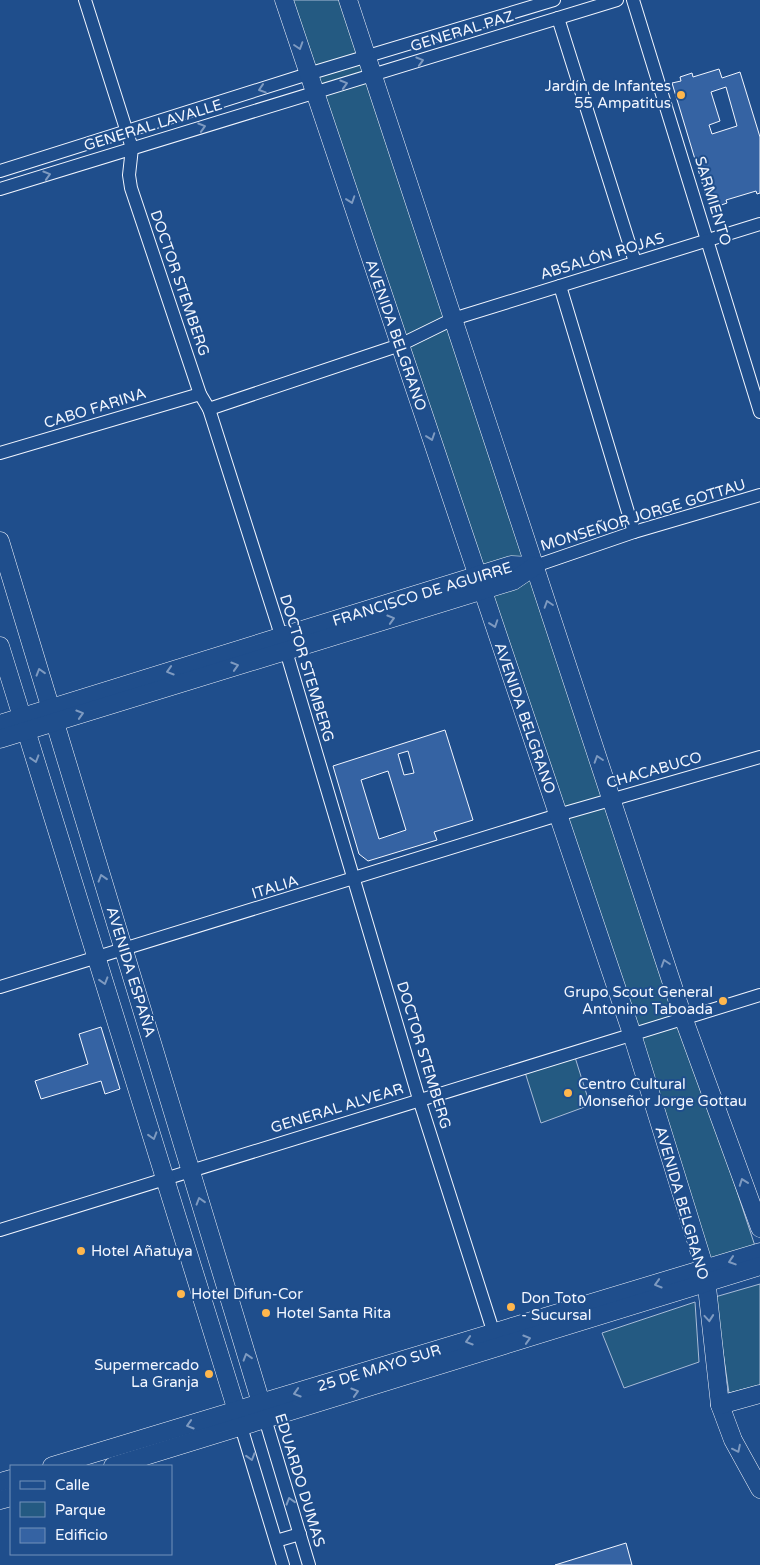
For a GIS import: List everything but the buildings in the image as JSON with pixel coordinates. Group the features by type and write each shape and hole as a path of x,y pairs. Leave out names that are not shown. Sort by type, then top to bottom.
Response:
{"street":[{"name":"DOCTOR STEMBERG","path":"86,0 132,148 129,175 131,188 200,394 209,409 284,644 419,1099 496,1341"},
{"name":"AVENIDA BELGRANO","path":"284,0 632,1034 705,1277 720,1405 733,1440 760,1489"},
{"path":"348,0 365,57 373,75 454,318 683,1017 760,1228"},
{"name":"GENERAL PAZ","path":"308,74 554,0"},
{"name":"GENERAL PAZ","path":"315,93 615,0"},
{"name":"SARMIENTO","path":"633,0 760,412"},
{"path":"558,18 635,262"},
{"name":"GENERAL LAVALLE","path":"0,172 308,74"},
{"name":"GENERAL LAVALLE","path":"0,189 315,93"},
{"name":"ABSALÓN ROJAS","path":"400,345 454,318 760,224"},
{"path":"560,286 634,532"},
{"path":"209,409 400,345"},
{"name":"CABO FARINA","path":"0,453 200,394"},
{"name":"MONSEÑOR JORGE GOTTAU","path":"535,566 634,532 760,495"},
{"name":"AVENIDA ESPAÑA","path":"0,541 263,1411"},
{"name":"FRANCISCO DE AGUIRRE","path":"0,739 24,724 480,583 511,565 535,566"},
{"name":"AVENIDA ESPAÑA","path":"0,646 237,1411"},
{"name":"FRANCISCO DE AGUIRRE","path":"0,724 24,724"},
{"name":"CHACABUCO","path":"558,816 760,757"},
{"name":"ITALIA","path":"0,987 558,816"},
{"name":"GENERAL ALVEAR","path":"0,1230 683,1017 760,995"},
{"path":"705,1277 760,1252"},
{"path":"705,1277 760,1266"},
{"name":"25 DE MAYO SUR","path":"55,1465 237,1411 263,1411 705,1277"},
{"path":"720,1405 760,1394"},
{"path":"237,1411 283,1565"},
{"name":"25 DE MAYO SUR","path":"116,1465 242,1428 263,1411"},
{"name":"EDUARDO DUMAS","path":"263,1411 309,1565"},
{"path":"276,1541 300,1534"}],"green space":[{"path":"292,0 344,0 755,1246 708,1261"},
{"path":"574,1054 590,1105 541,1123 524,1069"},
{"path":"760,1284 760,1385 729,1393 715,1297"},
{"path":"695,1302 699,1362 624,1388 602,1333"}],"place":[{"name":"Jardín de Infantes 55 Ampatitus","path":"681,95"},
{"name":"Grupo Scout General Antonino Taboada","path":"723,1001"},
{"name":"Centro Cultural Monseñor Jorge Gottau","path":"568,1093"},
{"name":"Hotel Añatuya","path":"81,1251"},
{"name":"Hotel Difun-Cor","path":"181,1294"},
{"name":"Don Toto - Sucursal","path":"511,1307"},
{"name":"Hotel Santa Rita","path":"266,1313"},
{"name":"Supermercado La Granja","path":"209,1374"}]}
